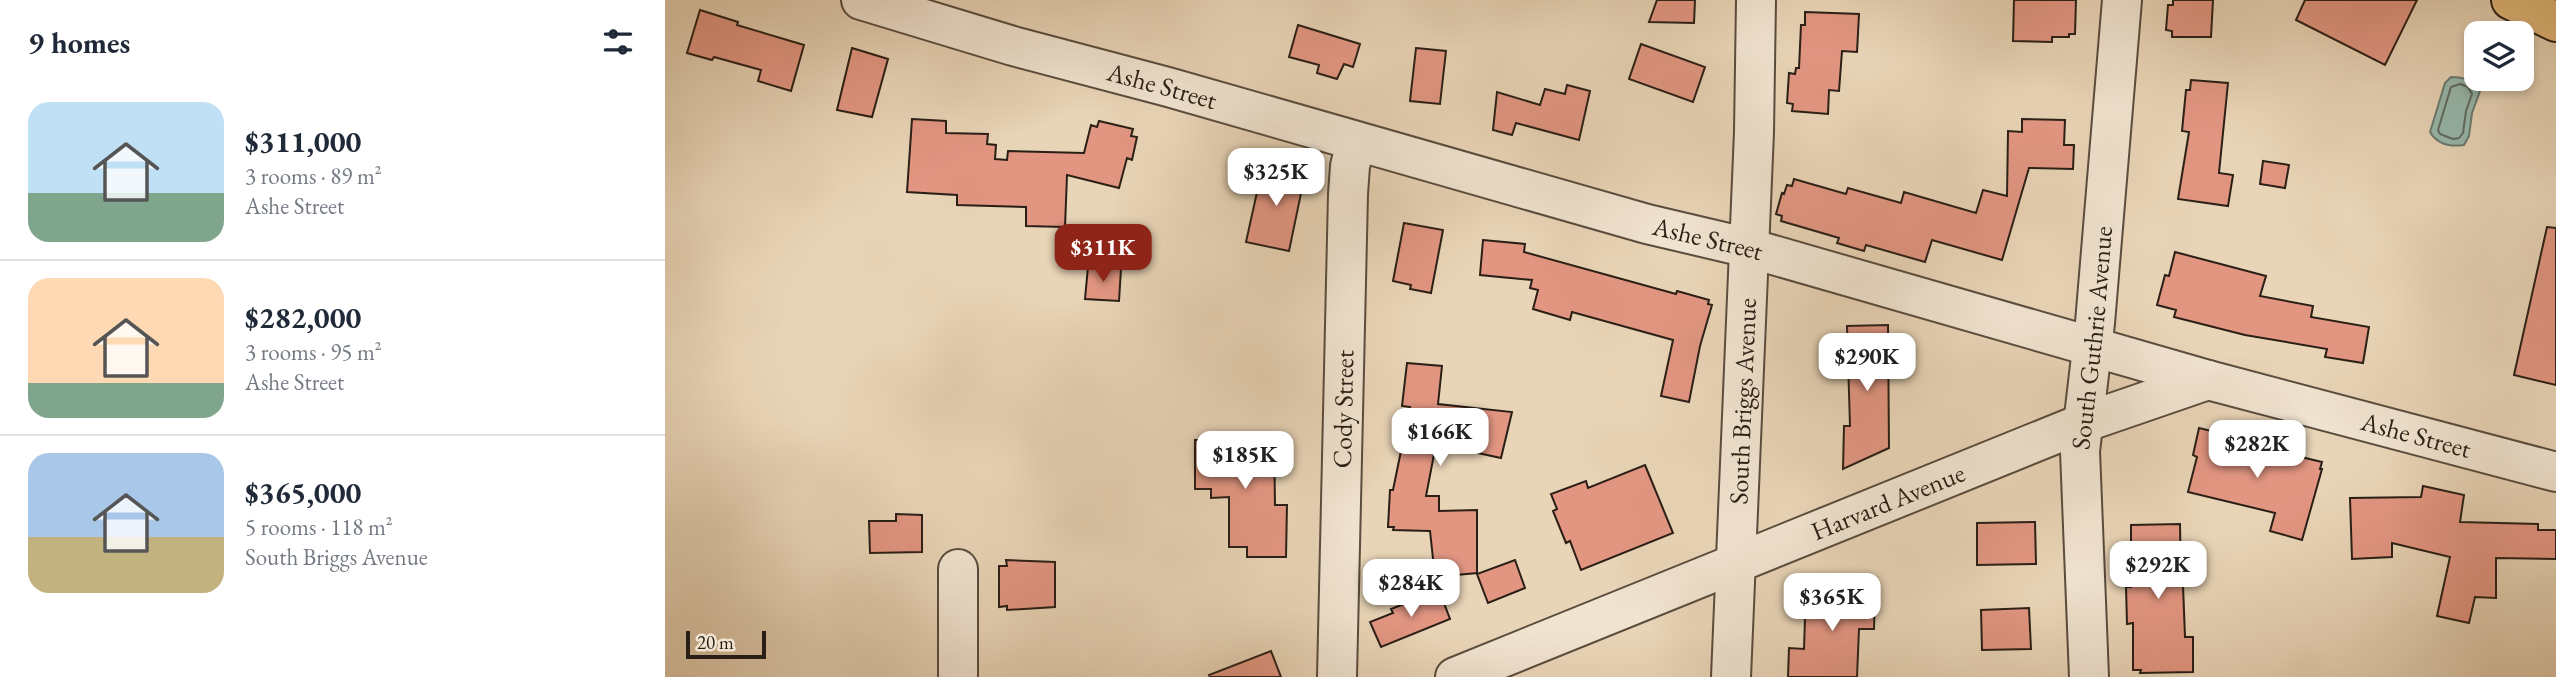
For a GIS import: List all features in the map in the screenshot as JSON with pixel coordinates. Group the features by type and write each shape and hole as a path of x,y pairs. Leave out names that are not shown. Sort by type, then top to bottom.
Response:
{"main road":[{"path":"2511,0 2556,22"}],"street":[{"name":"Ashe Street","path":"860,0 1013,46 1168,87 1647,223 1748,248 2208,380 2556,472"},
{"name":"South Briggs Avenue","path":"1731,677 1756,0"},
{"name":"South Guthrie Avenue","path":"2088,677 2080,451 2092,347 2122,0"},
{"name":"Cody Street","path":"1337,677 1347,194 1356,142"},
{"name":"Harvard Avenue","path":"1455,677 2083,423 2208,380"},
{"path":"958,569 958,677"}],"water":[{"path":"2451,77 2460,78 2464,79 2464,91 2480,91 2472,113 2469,136 2464,145 2444,144 2430,132 2445,83"}],"building":[{"path":"1657,0 1695,0 1694,23 1649,22"},
{"path":"2014,0 2076,0 2075,34 2069,34 2069,37 2052,37 2052,42 2013,41"},
{"path":"2173,0 2213,0 2211,37 2172,37 2172,31 2166,30 2168,5 2173,5"},
{"path":"2305,0 2417,0 2385,65 2296,20"},
{"path":"700,10 738,22 737,25 804,45 791,91 758,81 761,70 714,57 712,60 687,53"},
{"path":"1805,12 1859,14 1857,52 1842,51 1839,91 1829,90 1828,114 1792,111 1793,104 1787,103 1789,73 1795,74 1796,68 1799,68 1801,25 1805,25"},
{"path":"1298,25 1360,44 1353,67 1344,64 1337,79 1317,73 1319,65 1289,57"},
{"path":"1641,44 1705,67 1693,102 1629,79"},
{"path":"852,48 888,59 872,117 837,110"},
{"path":"1416,48 1446,51 1440,104 1410,101"},
{"path":"2191,80 2228,83 2219,173 2233,175 2228,206 2178,199 2189,132 2182,131 2186,90 2190,90"},
{"path":"1567,85 1590,91 1579,140 1516,123 1512,135 1493,130 1497,92 1540,105 1545,89 1565,94"},
{"path":"912,119 946,121 946,133 988,134 987,144 996,145 995,159 1007,160 1008,151 1084,153 1091,125 1097,127 1099,121 1133,129 1131,136 1137,137 1132,160 1127,158 1119,188 1067,175 1065,227 1026,226 1026,207 957,205 957,195 907,192"},
{"path":"2022,119 2065,120 2064,145 2074,145 2073,169 2029,168 2002,260 1932,240 1925,262 1866,245 1864,251 1837,243 1839,238 1781,221 1782,216 1776,214 1782,193 1784,194 1787,185 1792,186 1794,179 1846,194 1848,188 1901,203 1904,192 1976,213 1983,190 2007,196 2008,131 2022,132"},
{"path":"2263,161 2289,165 2285,188 2260,184"},
{"path":"1263,165 1305,174 1289,251 1246,242"},
{"path":"1404,223 1443,230 1431,293 1410,289 1411,285 1393,281"},
{"path":"2547,227 2556,228 2556,385 2514,375"},
{"path":"1483,240 1525,244 1524,252 1676,294 1677,291 1709,300 1708,304 1712,305 1700,346 1689,402 1661,396 1673,340 1572,312 1570,320 1533,309 1538,290 1530,288 1532,280 1480,275"},
{"path":"2175,252 2266,276 2260,296 2313,306 2311,317 2369,327 2363,363 2325,357 2327,349 2245,335 2174,317 2176,310 2157,305"},
{"path":"1088,267 1121,269 1119,301 1085,299"},
{"path":"1888,325 1889,448 1843,469 1844,426 1850,426 1847,326"},
{"path":"1407,363 1442,366 1438,404 1512,412 1501,458 1436,444 1426,496 1439,496 1439,511 1477,510 1477,573 1435,577 1430,531 1393,530 1394,527 1388,527 1390,490 1393,490 1410,407 1402,406"},
{"path":"2199,428 2240,438 2238,448 2275,454 2276,451 2322,462 2302,540 2270,531 2275,513 2188,492 2197,457 2193,455"},
{"path":"1217,437 1274,437 1275,505 1287,505 1286,557 1247,557 1247,547 1229,547 1229,497 1211,498 1211,489 1195,489 1195,440 1217,440"},
{"path":"1645,465 1673,533 1581,570 1570,541 1566,543 1553,511 1557,509 1551,494 1586,481 1588,488"},
{"path":"2423,486 2464,495 2460,522 2538,524 2538,530 2556,530 2556,559 2496,558 2496,598 2475,597 2469,623 2437,616 2450,557 2392,543 2392,557 2352,559 2350,498 2421,497"},
{"path":"896,514 922,515 922,552 870,553 869,521 896,521"},
{"path":"2035,522 2036,564 1977,565 1977,523"},
{"path":"2180,524 2185,637 2193,637 2193,672 2140,673 2141,670 2133,670 2133,623 2127,624 2126,587 2131,587 2131,525"},
{"path":"1006,560 1055,562 1055,607 1007,610 1007,606 999,607 999,566 1007,566"},
{"path":"1515,560 1525,588 1488,603 1477,574"},
{"path":"1806,588 1875,590 1874,629 1859,629 1857,677 1788,677 1789,648 1804,649"},
{"path":"1439,590 1450,619 1381,647 1370,622 1393,613 1391,609"},
{"path":"2029,608 2031,649 1982,650 1981,610"},
{"path":"1271,651 1281,677 1209,675"}]}
